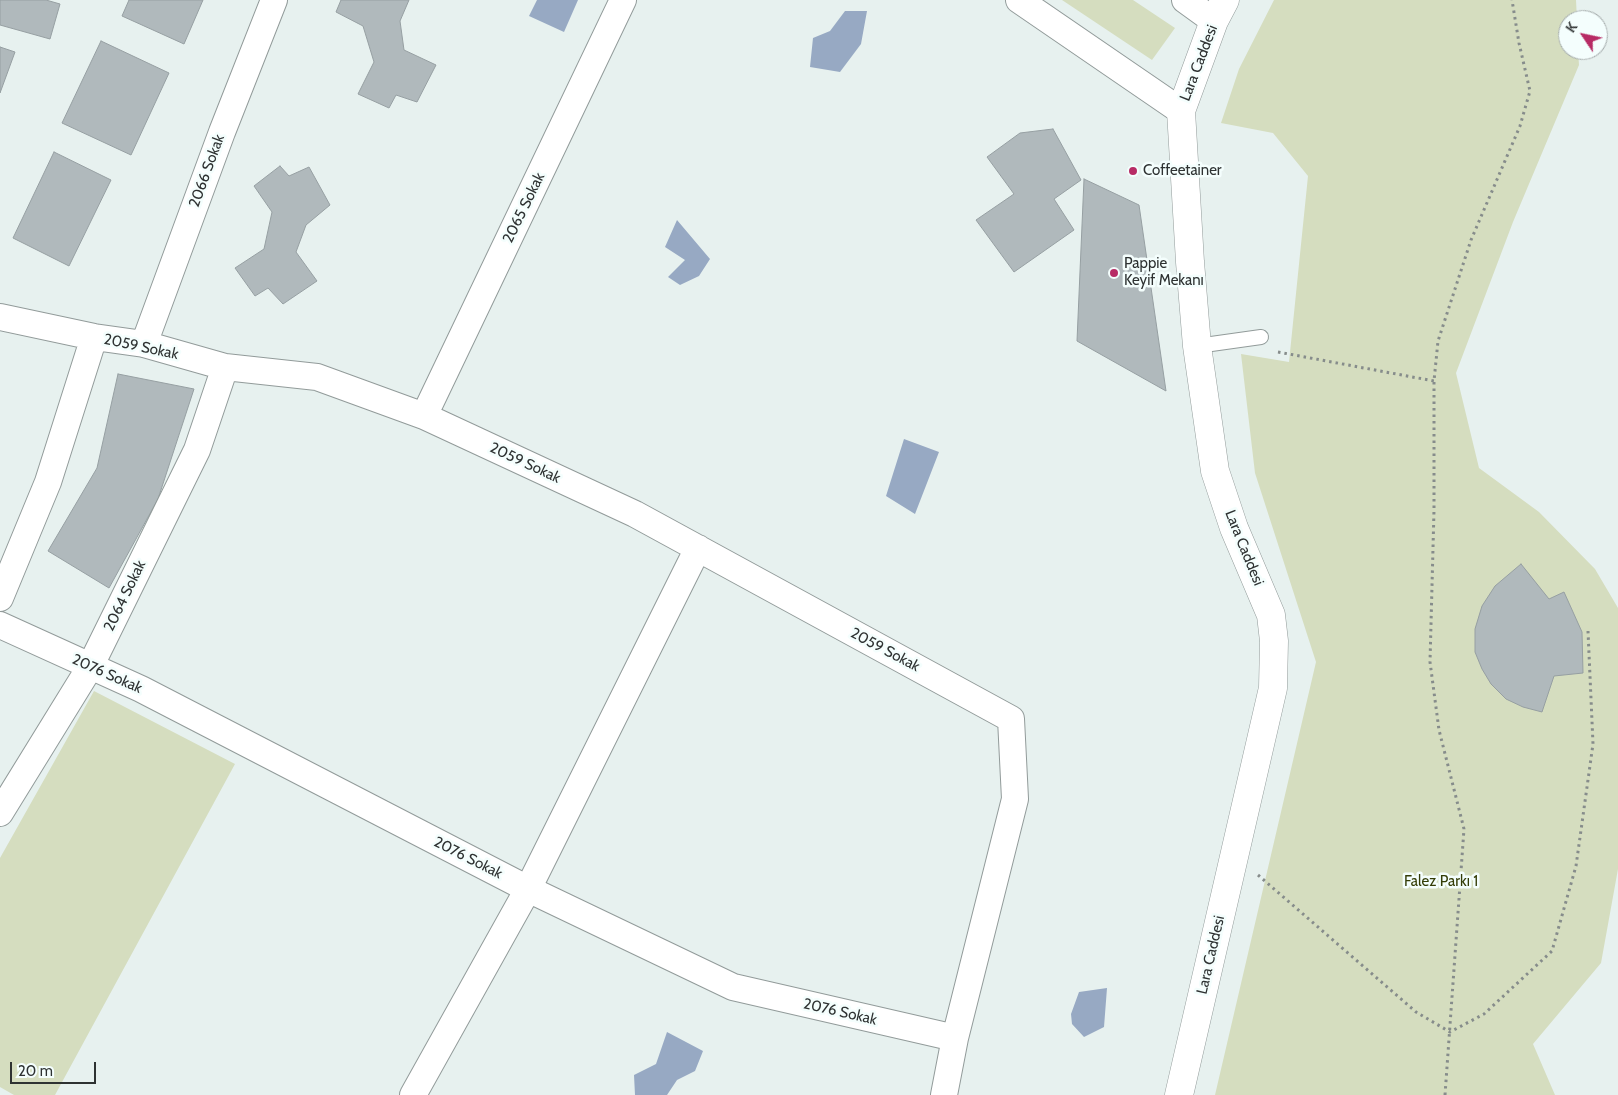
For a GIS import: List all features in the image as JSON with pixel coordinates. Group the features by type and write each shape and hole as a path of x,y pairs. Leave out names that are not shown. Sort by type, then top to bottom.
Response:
{"street":[{"name":"2066 Sokak","path":"144,344 222,132 274,0"},
{"name":"2065 Sokak","path":"424,416 623,0"},
{"path":"1019,0 1180,111"},
{"path":"1185,0 1220,10"},
{"name":"Lara Caddesi","path":"1179,1095 1273,688 1274,641 1271,615 1234,528 1215,471 1197,346 1190,262 1180,111 1220,10"},
{"name":"2059 Sokak","path":"0,317 94,337 144,344 225,367 317,377 424,416 635,514 1011,718 1015,799 955,1038"},
{"path":"0,598 48,482 94,337"},
{"name":"2064 Sokak","path":"0,813 90,667 197,450 225,367"},
{"path":"413,1095 528,889 698,548"},
{"name":"2076 Sokak","path":"0,625 141,689 528,889 733,987 955,1038"},
{"path":"944,1095 955,1038"}],"lane":[{"path":"1197,346 1261,337"}],"path":[{"path":"1446,1095 1464,830 1439,730 1430,662 1434,510 1434,381 1438,341 1471,240 1520,126 1530,91 1519,44 1512,0"},
{"path":"1270,350 1434,381"},
{"path":"1450,1032 1484,1014 1552,951 1576,866 1594,744 1588,631"},
{"path":"1258,874 1416,1012 1450,1032"}],"green space":[{"path":"1062,0 1133,0 1175,28 1152,60"},
{"name":"Falez Parkı 1","path":"1274,0 1576,0 1576,10 1558,10 1558,60 1579,60 1579,65 1513,222 1456,373 1479,468 1539,512 1595,569 1618,608 1618,869 1601,963 1533,1044 1555,1095 1215,1095 1316,662 1255,473 1241,354 1289,362 1308,176 1273,133 1221,123 1239,69"},
{"path":"94,691 235,764 55,1095 14,1095 0,1087 0,858"}],"water":[{"path":"537,0 578,0 564,32 529,16"},
{"path":"845,11 867,11 861,44 840,72 810,67 813,38 830,31"},
{"path":"677,220 710,259 699,276 680,285 668,277 685,260 665,247"},
{"path":"904,439 939,452 915,514 886,496"},
{"path":"1107,988 1104,1027 1084,1037 1072,1024 1071,1014 1079,992"},
{"path":"667,1032 703,1051 695,1071 677,1080 667,1095 635,1095 634,1075 656,1064"}],"building":[{"path":"0,0 46,0 60,4 50,39 0,25"},
{"path":"129,0 203,0 184,44 122,16"},
{"path":"341,0 409,0 400,21 404,50 436,65 417,102 396,95 389,108 358,94 374,62 363,26 336,12"},
{"path":"101,41 169,73 131,155 62,123"},
{"path":"0,47 15,52 0,93"},
{"path":"1053,129 1081,180 1054,199 1074,230 1014,272 976,220 1014,194 987,157 1020,133"},
{"path":"54,152 111,180 69,266 13,238"},
{"path":"280,166 289,176 309,167 330,205 306,225 296,252 317,281 283,304 268,288 255,296 235,268 264,249 272,212 254,186"},
{"name":"Pappie Keyif Mekanı","path":"1084,179 1139,205 1166,391 1077,341"},
{"path":"118,374 194,389 158,499 109,588 48,551 97,468"},
{"path":"1521,564 1549,599 1564,592 1582,632 1583,673 1554,676 1542,712 1523,707 1506,699 1491,684 1475,652 1475,629 1482,606 1495,586"}],"place":[{"name":"Coffeetainer","path":"1133,171"},
{"name":"Pappie Keyif Mekanı","path":"1114,273"}]}
